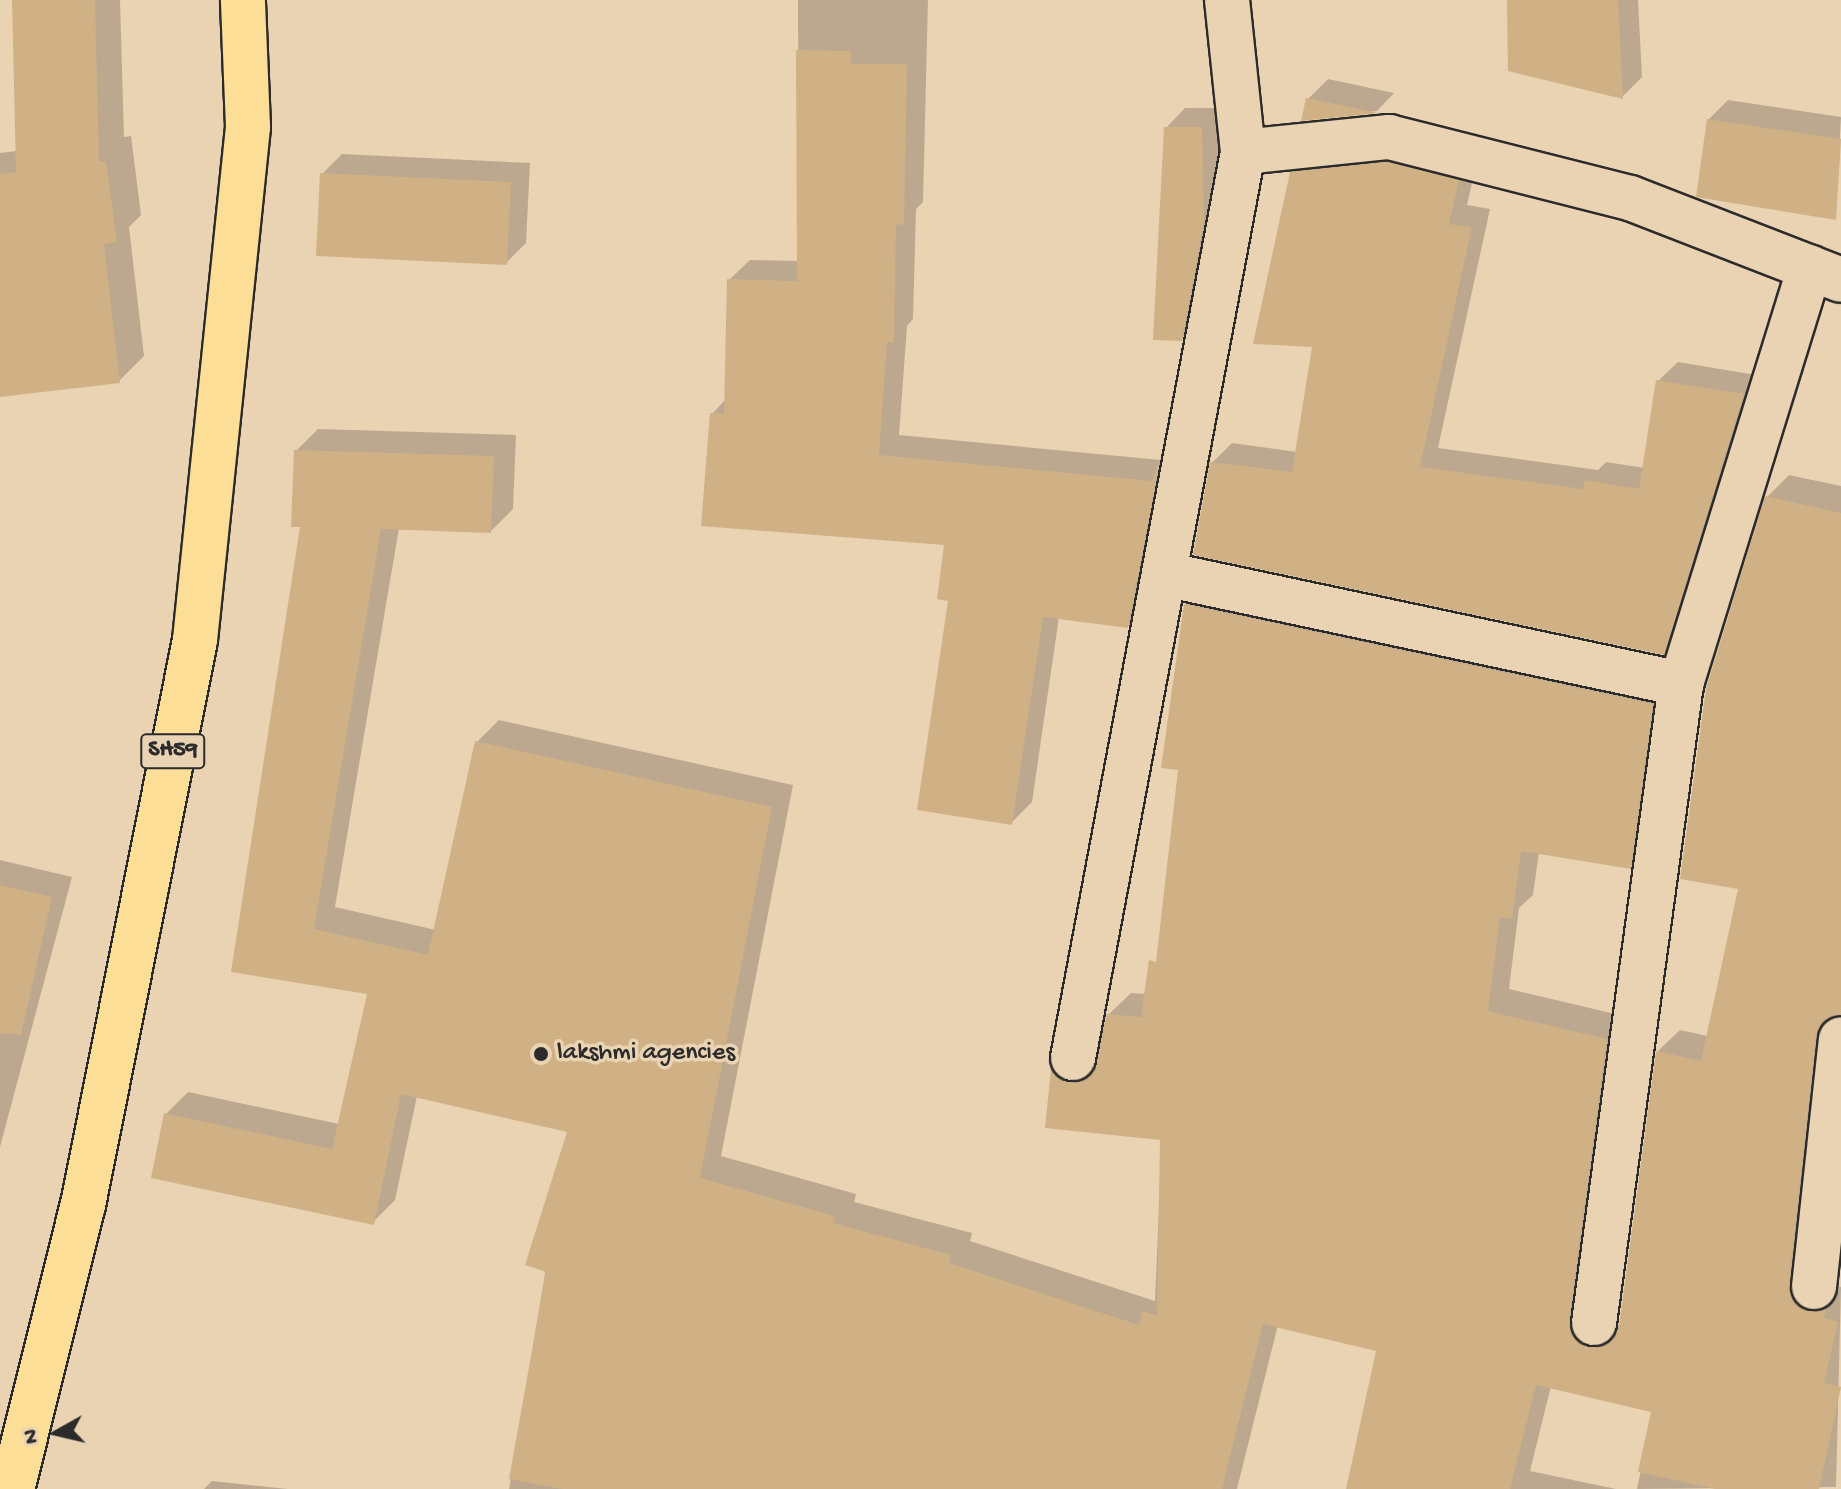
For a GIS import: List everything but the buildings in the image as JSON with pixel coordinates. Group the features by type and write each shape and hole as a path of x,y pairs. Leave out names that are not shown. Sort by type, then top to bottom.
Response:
{"main road":[{"name":"SH59","path":"12,1489 83,1205 195,640 248,127 243,0"}],"street":[{"path":"1073,1058 1243,152 1227,0"},
{"path":"1243,152 1389,137 1630,198 1826,274 1681,684 1594,1323"},
{"path":"1164,574 1681,684"},
{"path":"1814,1287 1841,1039"}],"place":[{"name":"lakshmi agencies","path":"541,1054"}]}
